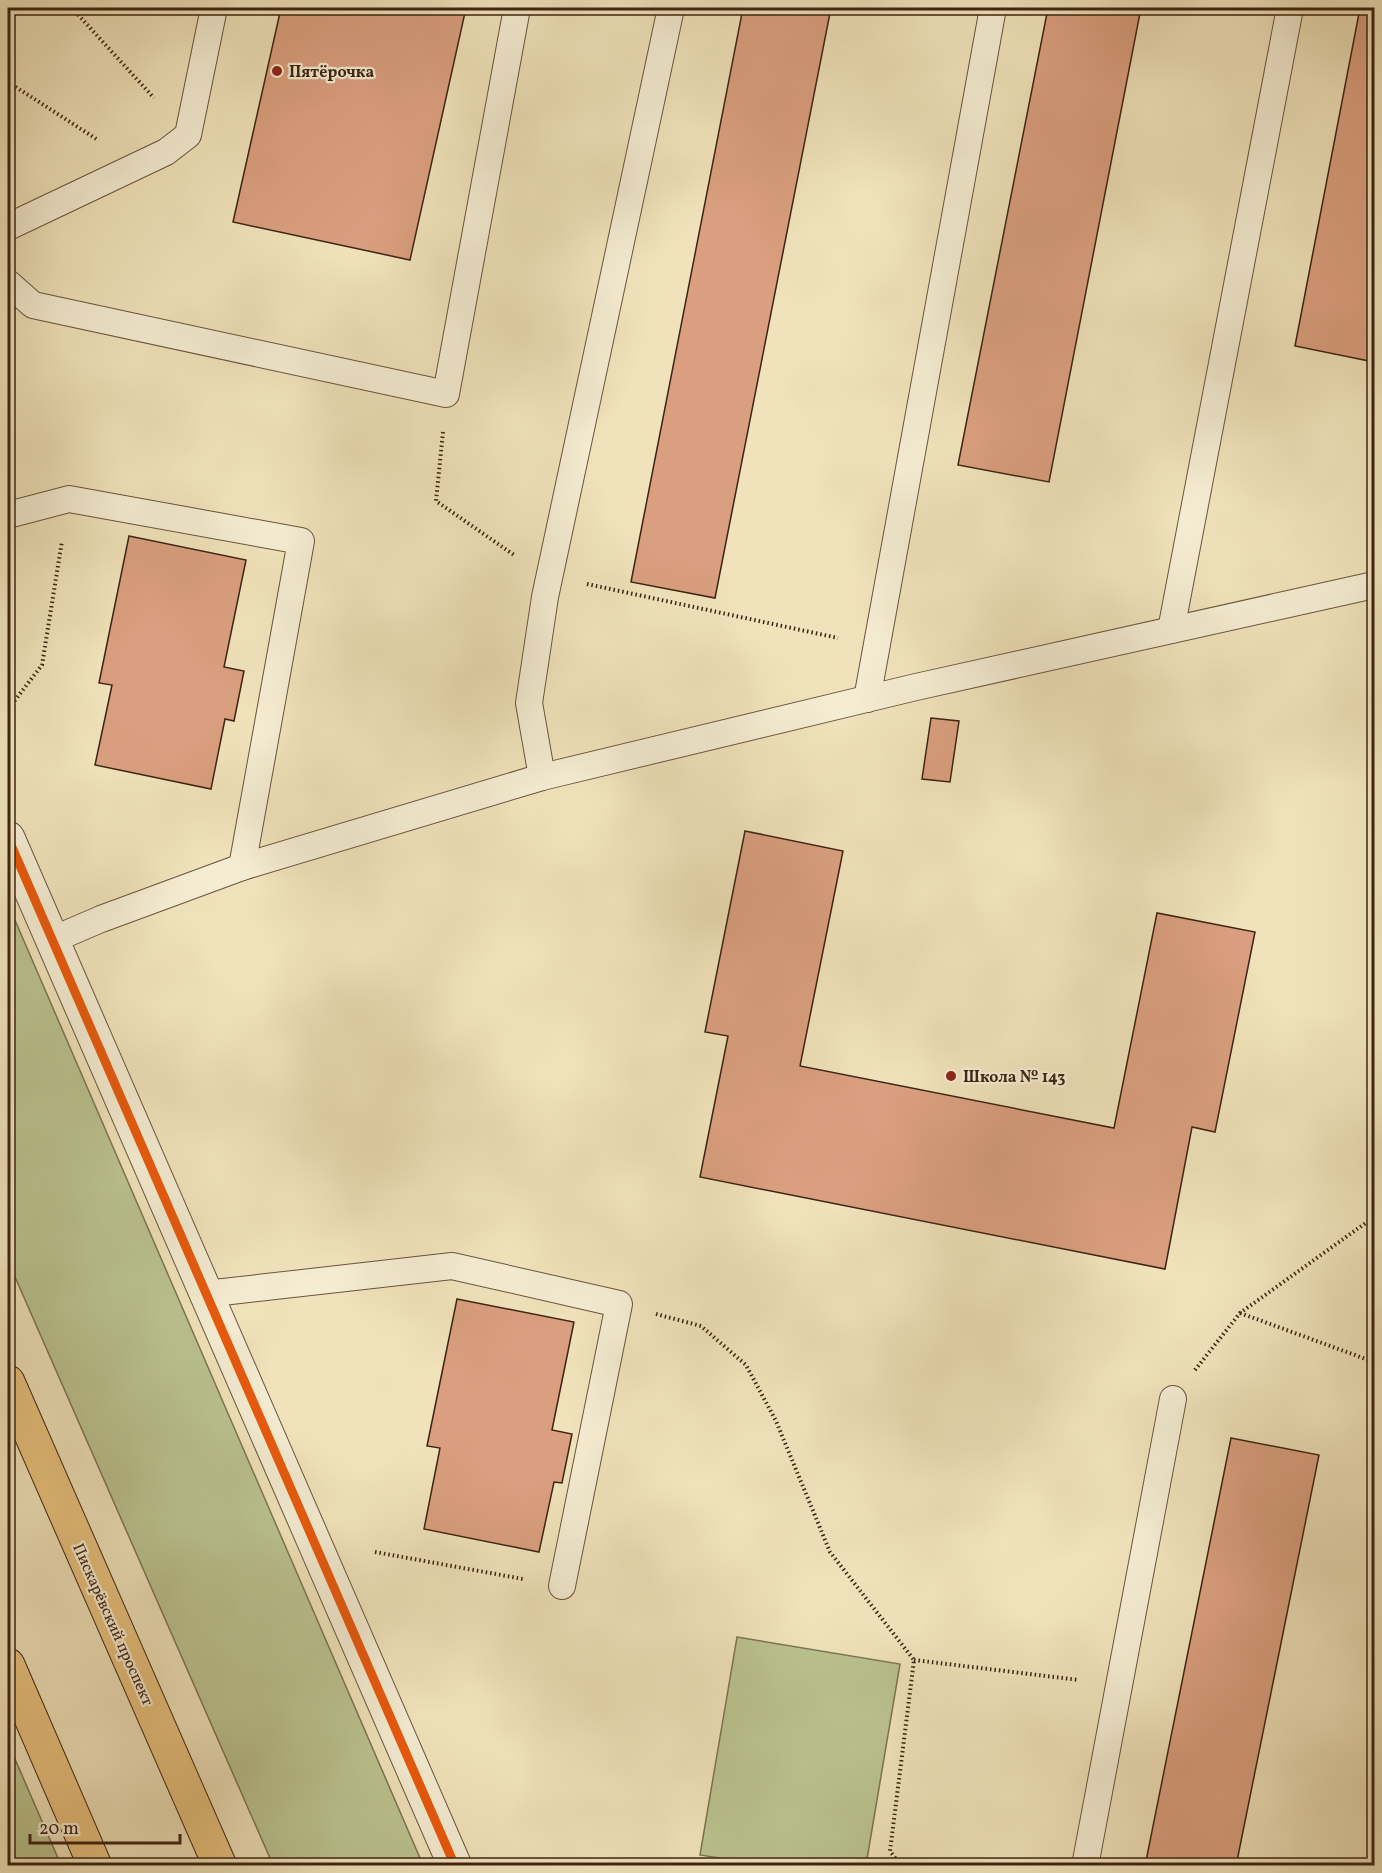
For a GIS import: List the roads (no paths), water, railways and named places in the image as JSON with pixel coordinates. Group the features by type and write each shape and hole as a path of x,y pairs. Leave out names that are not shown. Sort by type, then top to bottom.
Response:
{"main road":[{"name":"Пискарёвский проспект","path":"8,1382 220,1866"},
{"path":"8,1665 95,1866"}],"street":[{"path":"8,838 455,1866"}],"lane":[{"path":"8,227 166,152 188,135 214,8"},
{"path":"8,283 33,305 446,394 517,8"},
{"path":"542,777 529,703 549,576 671,8"},
{"path":"867,699 993,8"},
{"path":"1171,630 1290,8"},
{"path":"8,515 69,499 301,541 242,867"},
{"path":"52,940 101,919 242,867 542,777 867,699 1374,585"},
{"path":"205,1294 452,1266 619,1304 562,1586"},
{"path":"1085,1866 1173,1399"}],"place":[{"name":"Пятёрочка","path":"277,71"},
{"name":"Школа № 143","path":"951,1076"}]}
